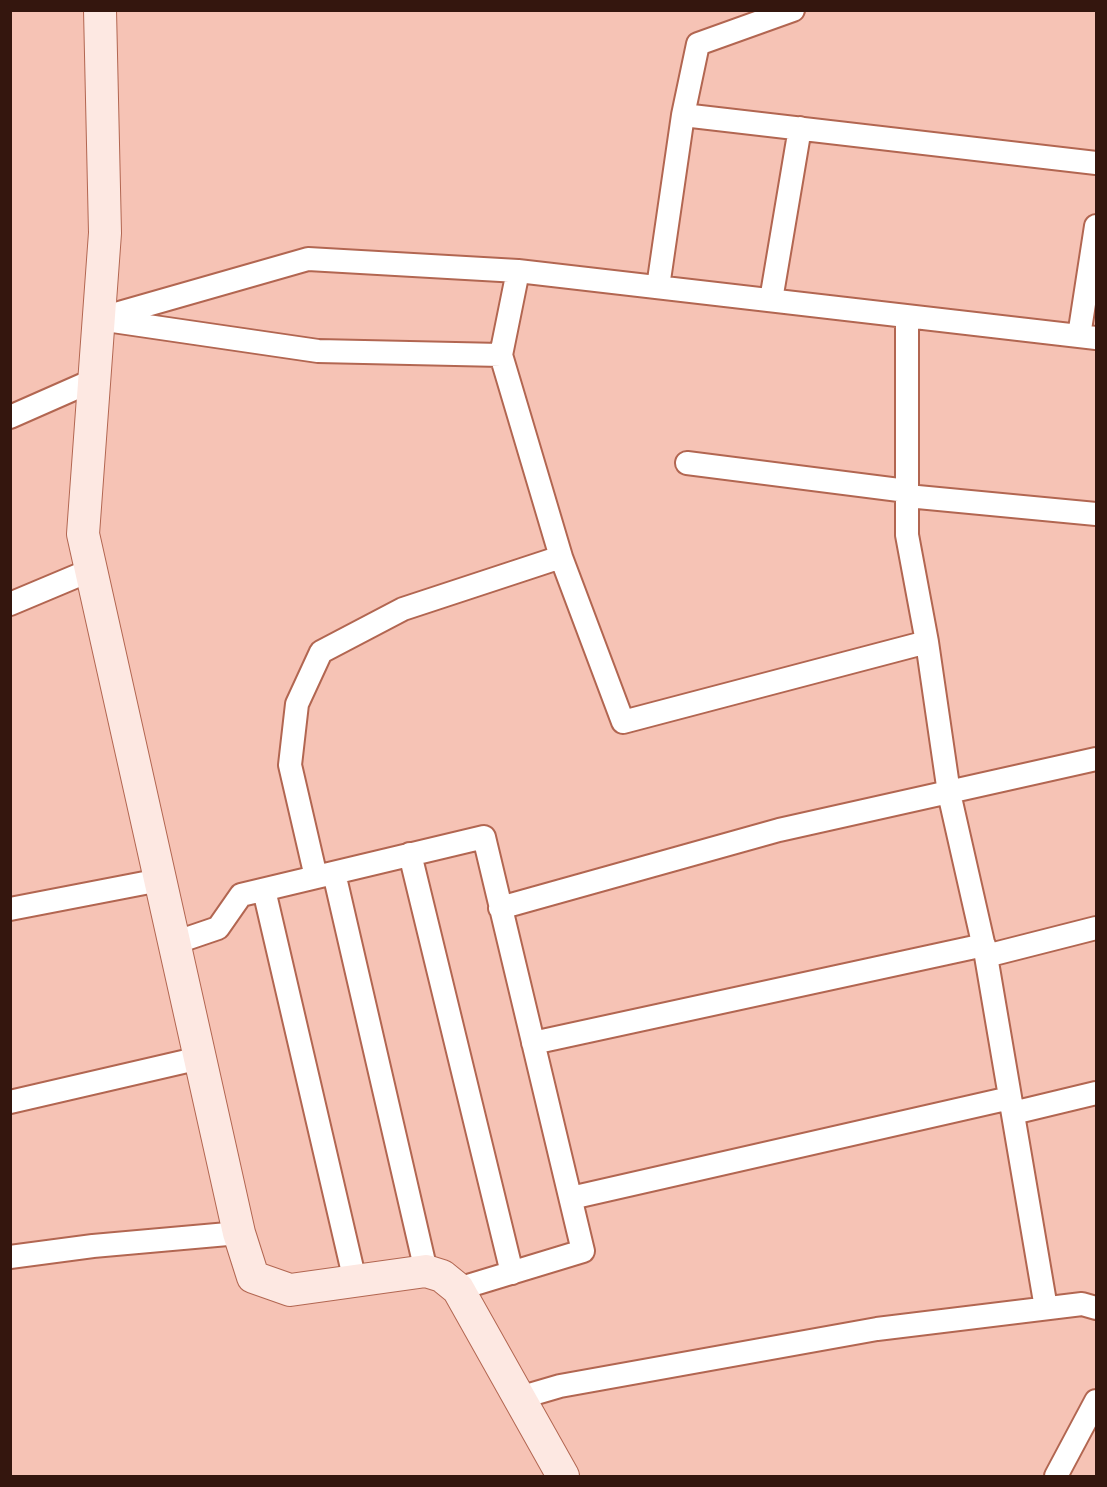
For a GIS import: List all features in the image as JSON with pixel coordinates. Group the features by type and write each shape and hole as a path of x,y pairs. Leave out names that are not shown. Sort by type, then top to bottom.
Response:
{"street":[{"path":"100,10 105,233 83,534 239,1233 254,1277 290,1290 426,1271 442,1276 458,1289 563,1476"},
{"path":"658,287 683,115 698,44 793,10"},
{"path":"683,115 1096,163"},
{"path":"771,300 800,128"},
{"path":"98,319 308,259 518,271 1088,337 1096,226"},
{"path":"518,271 501,355 561,557 623,722 927,642"},
{"path":"907,316 908,535 927,642 949,793 985,951 1047,1308"},
{"path":"98,319 318,351 501,355"},
{"path":"10,417 94,380"},
{"path":"687,464 907,491 907,496"},
{"path":"907,496 1096,514"},
{"path":"426,1271 325,875 290,765 297,704 321,652 403,609 561,557"},
{"path":"10,604 91,570"},
{"path":"500,908 779,830 1096,759"},
{"path":"174,943 218,928 241,895 484,837 583,1251 458,1289"},
{"path":"410,854 512,1273"},
{"path":"10,909 160,880"},
{"path":"264,890 355,1281"},
{"path":"533,1043 1096,928"},
{"path":"10,1102 200,1058"},
{"path":"570,1198 1011,1106 1096,1093"},
{"path":"10,1257 93,1246 239,1233"},
{"path":"519,1398 560,1386 877,1329 1082,1304 1096,1308"},
{"path":"1056,1476 1096,1401"}]}
